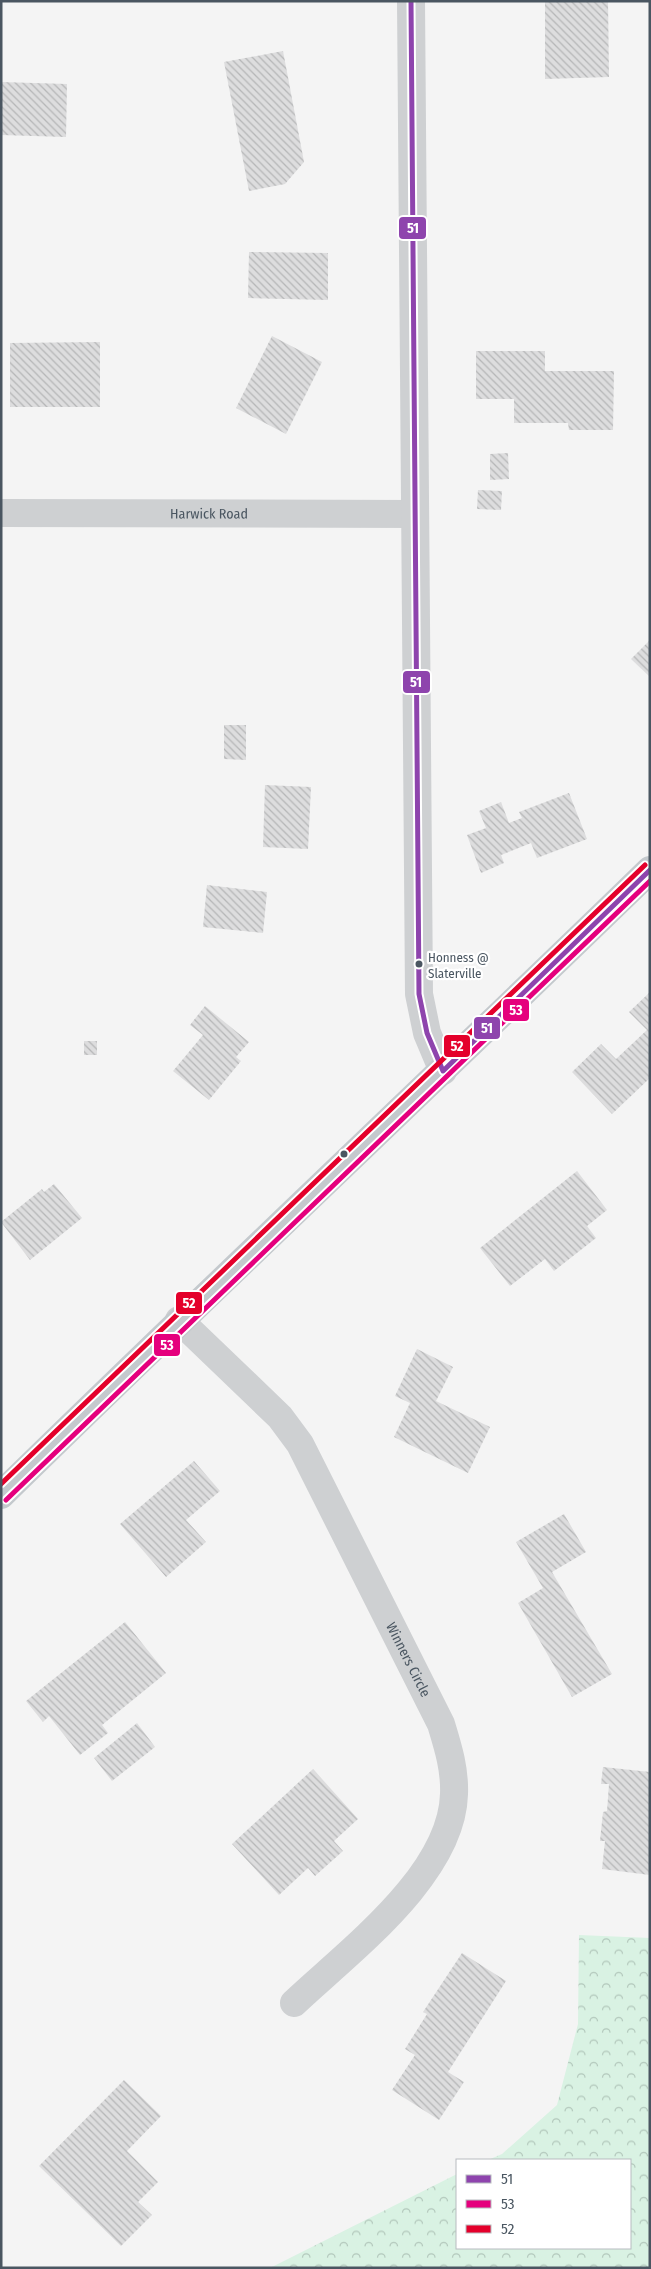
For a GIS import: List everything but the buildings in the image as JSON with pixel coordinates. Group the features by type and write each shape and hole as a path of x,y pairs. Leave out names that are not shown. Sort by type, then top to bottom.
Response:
{"highway":[{"path":"1,1495 179,1320 443,1071 650,870"}],"street":[{"path":"411,1 419,994 428,1033 443,1071"},
{"name":"Harwick Road","path":"1,513 415,514"},
{"name":"Winners Circle","path":"179,1320 280,1417 300,1444 441,1724 452,1758 454,1795 448,1828 434,1858 407,1897 294,2003"}],"green space":[{"path":"579,1935 650,1938 650,2268 270,2268 456,2175 456,2249 631,2249 631,2159 490,2159 502,2154 557,2105 578,2024"}],"transit line":[{"name":"51","path":"411,1 419,994 427,1033 443,1071 650,870"},
{"name":"52","path":"1,1484 645,865"},
{"name":"53","path":"6,1500 650,881"}],"place":[{"name":"Honness @ Slaterville","path":"419,964"}]}
